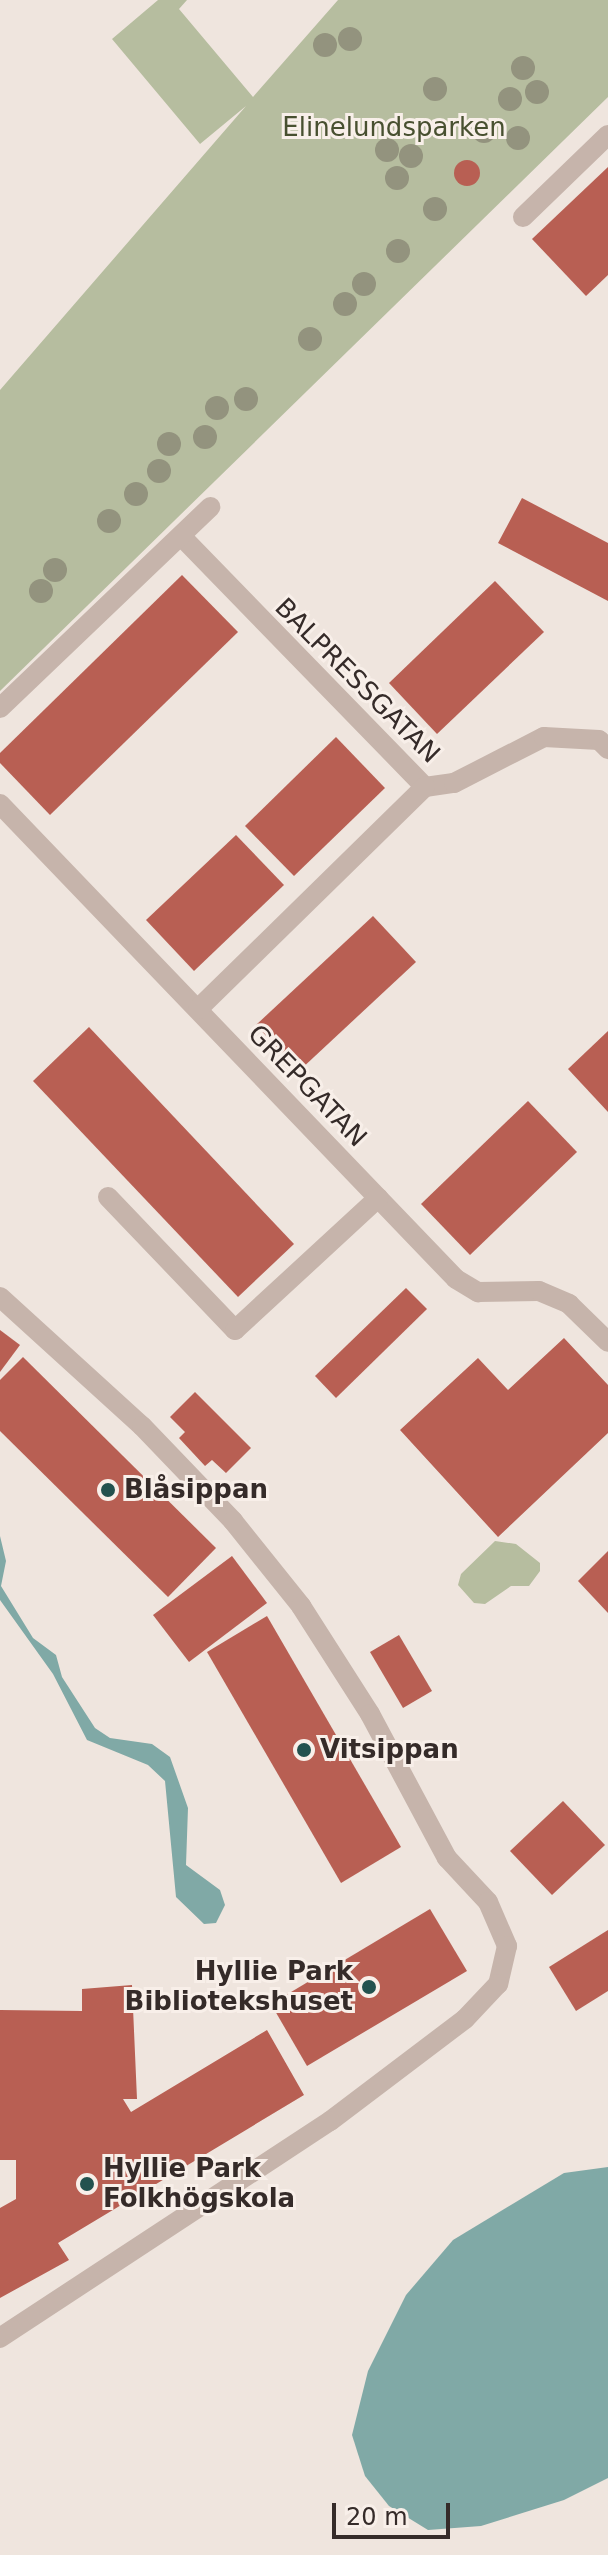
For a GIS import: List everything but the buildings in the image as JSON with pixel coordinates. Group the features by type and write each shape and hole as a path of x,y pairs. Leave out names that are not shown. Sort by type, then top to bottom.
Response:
{"street":[{"path":"523,217 608,135"},
{"path":"0,708 210,507"},
{"name":"BALPRESSGATAN","path":"182,537 425,787 454,783 544,737 599,740 608,749"},
{"path":"198,1009 425,787"},
{"name":"GREPGATAN","path":"0,804 456,1279 478,1292 539,1291 569,1304 608,1342"},
{"path":"108,1197 235,1330 378,1198"},
{"path":"0,1297 142,1426 233,1521 301,1606 370,1714 447,1858 488,1902 507,1946 498,1984 465,2019 330,2121 0,2338"}],"green space":[{"name":"Elinelundsparken","path":"158,0 187,0 179,9 253,97 338,0 608,0 608,97 0,691 0,390 246,106 200,144 112,39"},
{"path":"495,1541 516,1544 540,1563 540,1571 529,1586 511,1586 485,1604 474,1603 458,1585 461,1574"}],"water":[{"path":"0,1536 6,1561 1,1586 33,1638 56,1655 62,1677 95,1728 110,1738 152,1744 170,1757 188,1808 186,1865 220,1890 225,1905 216,1923 204,1924 176,1897 165,1781 148,1765 87,1740 53,1674 0,1600"},
{"path":"608,2167 608,2478 564,2500 481,2526 428,2530 389,2506 365,2476 352,2435 368,2371 406,2295 453,2240 564,2173"}],"place":[{"name":"Blåsippan","path":"108,1490"},
{"name":"Vitsippan","path":"304,1750"},
{"name":"Hyllie Park Bibliotekshuset","path":"369,1987"},
{"name":"Hyllie Park Folkhögskola","path":"87,2184"}]}
